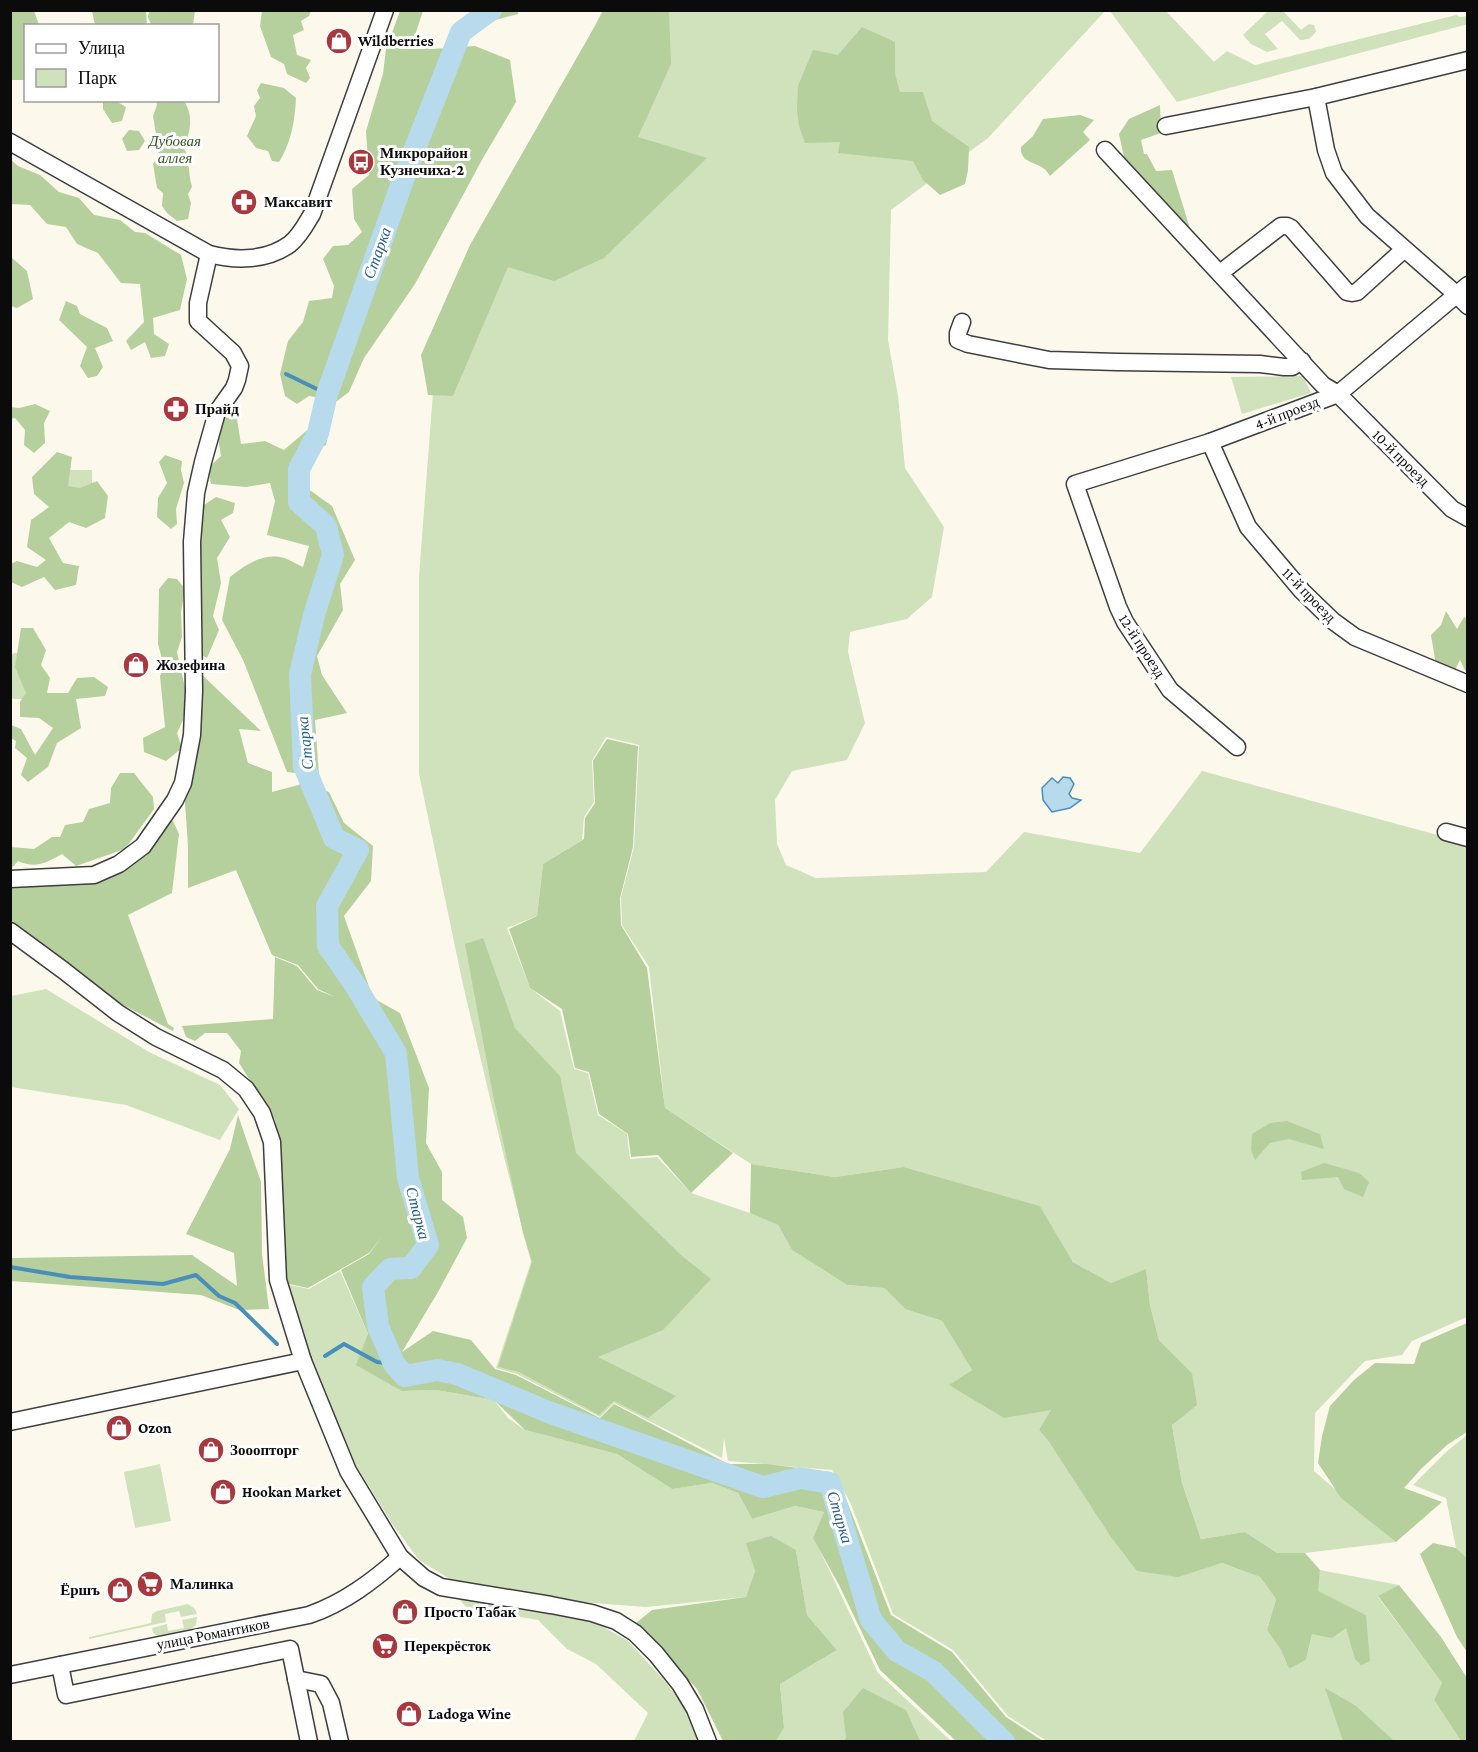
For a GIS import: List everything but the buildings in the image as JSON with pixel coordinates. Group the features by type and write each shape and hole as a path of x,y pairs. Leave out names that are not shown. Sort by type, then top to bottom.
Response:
{"street":[{"path":"10,142 209,254 243,259 275,252 291,243 302,231 312,214 385,10"},
{"path":"1166,126 1316,97 1467,60"},
{"path":"1316,97 1326,150 1334,173 1367,216 1464,295"},
{"name":"10-й проезд","path":"1105,150 1323,385 1338,394 1452,508 1467,518"},
{"path":"1220,273 1281,226 1291,228 1347,292 1352,294 1400,253"},
{"path":"10,879 94,875 119,864 143,846 175,800 183,783 192,735 194,690 192,542 196,493 217,412 234,388 240,366 233,353 198,321 198,303 209,254"},
{"name":"4-й проезд","path":"1075,484 1210,442 1338,394 1464,295"},
{"path":"962,322 958,340 1049,360 1260,364 1284,367 1292,367 1302,361"},
{"name":"11-й проезд","path":"1210,442 1248,527 1302,591 1333,621 1355,637 1467,684"},
{"name":"12-й проезд","path":"1075,484 1125,621 1170,690 1237,747"},
{"path":"1446,832 1467,838"},
{"path":"10,931 118,1013 156,1037 223,1070 246,1089 262,1113 272,1142 278,1280 303,1361 348,1471 400,1557 424,1578 441,1587 551,1605 592,1613 616,1621 635,1633 656,1654 680,1684 695,1709 708,1742"},
{"path":"10,1422 303,1361"},
{"name":"улица Романтиков","path":"10,1675 309,1615 337,1604 379,1576 400,1557"},
{"path":"60,1665 66,1695 290,1649 309,1742"},
{"path":"296,1679 321,1684 331,1703 340,1742"}],"green space":[{"path":"604,10 669,11 671,64 638,137 707,158 604,258 554,281 508,267 453,396 428,395 421,355 470,245"},
{"path":"11,11 34,11 39,24 24,24 24,80 11,80"},
{"path":"92,11 146,11 147,24 95,24"},
{"path":"149,11 195,11 193,24 151,24"},
{"path":"262,11 311,11 309,16 301,21 304,30 293,35 297,55 311,60 306,68 310,78 306,83 287,74 284,64 271,57 260,26"},
{"path":"400,11 423,11 414,38 432,49 475,46 510,60 516,102 415,284 364,358 349,392 337,401 309,396 297,404 285,396 280,374 288,341 303,322 309,301 332,298 334,286 323,259 333,246 348,245 362,232 354,219 352,189 369,175 366,131 383,74 386,49"},
{"path":"475,11 518,11 518,14 484,23 466,21"},
{"path":"602,11 1105,11 988,138 891,210 888,340 898,396 905,468 944,527 932,597 907,619 850,632 848,652 865,723 847,760 792,771 775,800 777,844 786,865 816,878 986,872 1024,832 1140,853 1202,771 1467,843 1467,1317 1412,1341 1402,1355 1365,1361 1315,1413 1314,1471 1396,1542 1305,1553 1277,1553 1245,1532 1201,1539 1182,1483 1172,1425 1192,1373 1159,1340 1150,1305 1146,1270 1111,1283 1073,1262 1040,1206 904,1167 835,1177 751,1164 665,1108 649,967 622,925 621,897 634,847 639,745 606,737 592,761 594,802 584,817 582,840 543,864 537,916 507,928 530,988 560,1011 574,1069 588,1073 598,1115 627,1134 630,1159 657,1157 691,1193 778,1225 792,1250 847,1285 884,1288 905,1309 942,1321 972,1370 950,1386 1052,1410 1039,1430 1125,1555 1198,1570 1222,1563 1260,1577 1276,1599 1267,1630 1281,1650 1289,1669 1306,1660 1312,1634 1347,1628 1366,1615 1317,1591 1320,1570 1399,1585 1378,1597 1442,1683 1434,1700 1461,1741 1047,1741 1008,1716 953,1650 893,1614 850,1502 832,1470 728,1461 724,1438 722,1458 614,1403 600,1417 517,1374 496,1368 531,1262 463,985 419,774 419,576 435,366"},
{"path":"1110,11 1166,11 1214,62 1227,51 1255,65 1456,15 1467,16 1468,24 1177,102"},
{"path":"1268,11 1283,11 1301,30 1309,24 1314,25 1316,31 1310,38 1300,40 1282,21 1265,34 1278,49 1267,52 1251,44 1243,35"},
{"path":"862,27 895,42 895,74 900,92 923,92 932,121 969,147 965,184 940,195 923,180 913,161 838,153 840,142 805,143 799,126 797,110 798,86 813,50 838,55"},
{"path":"261,83 284,88 296,98 292,132 279,162 272,161 268,151 256,148 247,136 256,116 254,106 260,98 257,90"},
{"path":"103,102 118,102 126,107 122,121 112,123 103,109"},
{"name":"Дубовая аллея","path":"156,102 185,102 189,114 190,125 184,148 192,187 188,194 191,203 188,219 177,221 167,213 162,206 163,193 157,188 153,164 160,154 155,149 156,134 153,116"},
{"path":"1160,105 1161,133 1141,140 1144,154 1147,154 1156,171 1172,170 1192,235 1126,166 1119,134 1129,119"},
{"path":"1080,115 1094,120 1083,132 1090,140 1050,176 1044,169 1023,156 1021,147 1033,136 1043,119"},
{"path":"129,130 139,131 145,141 139,150 127,151 122,139"},
{"path":"10,159 18,166 40,175 59,192 79,198 94,215 120,220 135,232 145,233 181,255 187,279 180,310 153,318 154,334 169,344 165,356 151,358 145,342 131,350 126,341 144,322 140,284 121,283 98,253 77,244 66,227 47,224 30,205 11,204"},
{"path":"11,257 27,271 33,299 17,308 11,306"},
{"path":"66,301 77,306 80,314 107,328 113,341 95,348 103,367 97,376 88,378 80,366 87,347 59,320"},
{"path":"1303,376 1311,393 1242,414 1231,377"},
{"path":"35,404 50,411 44,423 45,443 34,453 24,445 25,430 15,418 11,419 10,407 19,408"},
{"path":"223,417 237,419 241,444 265,441 284,450 312,426 329,432 326,445 302,457 307,488 332,506 355,560 340,584 343,610 317,656 322,675 347,713 315,720 319,776 287,772 243,660 222,620 230,577 247,565 266,557 283,558 303,567 309,546 267,535 275,501 270,483 246,487 211,484 208,468 221,456 217,432"},
{"path":"57,452 72,457 68,486 80,488 97,481 108,496 105,518 86,528 69,522 49,538 63,563 79,566 76,585 55,590 44,577 22,587 11,582 11,564 17,561 37,567 46,560 27,547 31,520 49,507 34,494 32,477"},
{"path":"165,455 182,461 181,470 184,483 176,509 177,524 171,529 157,517 158,498 167,483 159,462"},
{"path":"68,470 92,470 92,499 68,499"},
{"path":"216,497 235,503 233,513 221,520 230,537 217,558 221,583 213,616 219,630 207,658 199,654 201,579 197,550 201,507"},
{"path":"168,578 177,579 185,589 181,612 182,637 177,652 187,697 183,720 177,733 182,748 166,761 144,752 143,738 165,727 160,676 164,666 158,644 159,589"},
{"path":"1446,611 1457,629 1464,617 1467,619 1467,674 1460,660 1454,672 1436,665 1431,635 1441,625"},
{"path":"21,628 33,628 46,650 41,665 50,678 47,693 68,693 77,678 94,677 108,687 105,696 76,699 81,728 57,743 48,767 28,782 21,775 27,758 15,748 16,741 11,738 11,725 21,729 35,755 53,728 39,718 20,717 20,702 26,693 15,667"},
{"path":"25,653 26,699 13,699 11,696 11,655"},
{"path":"198,671 261,731 239,729 248,763 272,772 272,792 302,784 329,792 344,823 373,846 371,881 344,916 373,998 400,1013 429,1088 426,1143 442,1172 442,1200 463,1217 467,1238 402,1352 433,1331 471,1340 495,1369 516,1375 600,1418 614,1404 728,1464 767,1464 831,1472 848,1504 891,1615 952,1652 1006,1717 1043,1741 956,1741 880,1670 839,1585 813,1538 824,1512 795,1506 752,1519 738,1493 712,1483 672,1489 617,1454 525,1430 494,1400 436,1390 402,1391 356,1365 368,1334 341,1270 369,1254 382,1237 369,1253 308,1288 289,1284 285,1273 281,1158 275,1120 239,1063 241,1051 227,1033 205,1033 195,1041 186,1037 182,1026 273,1019 275,957 297,966 317,990 335,997 318,989 298,965 272,955 236,870 188,888 184,789"},
{"path":"607,739 638,746 633,847 620,898 621,925 647,968 665,1108 733,1153 691,1193 658,1155 631,1157 628,1134 599,1114 589,1072 575,1068 562,1009 530,988 509,929 537,916 543,864 584,839 585,818 595,803 593,761"},
{"path":"120,773 134,773 153,797 154,809 125,849 76,866 62,854 35,865 18,861 11,869 11,847 34,849 52,837 60,837 65,825 83,822 89,809 110,803 111,788"},
{"path":"173,821 179,834 172,893 128,915 168,1024 174,1028 173,1031 108,997 11,925 11,885 83,881 165,823"},
{"path":"483,938 515,1028 560,1076 576,1153 682,1256 711,1279 663,1330 598,1357 676,1396 648,1418 614,1401 599,1415 519,1372 498,1367 532,1262 523,1233 493,1095 465,944"},
{"path":"46,989 149,1052 220,1085 239,1109 220,1140 126,1105 11,1087 11,996"},
{"path":"238,1115 261,1182 262,1254 269,1309 239,1310 201,1295 11,1281 11,1258 192,1255 237,1286 234,1253 186,1234 230,1149"},
{"path":"1287,1121 1320,1134 1324,1149 1289,1139 1270,1143 1255,1160 1251,1150 1252,1134 1270,1123"},
{"path":"1324,1163 1359,1173 1369,1182 1363,1197 1344,1189 1338,1177 1302,1180 1301,1172"},
{"path":"751,1164 835,1177 904,1167 1040,1206 1073,1262 1111,1283 1146,1269 1150,1305 1159,1340 1192,1373 1197,1405 1172,1425 1182,1483 1201,1539 1245,1532 1277,1553 1305,1553 1320,1570 1318,1591 1366,1615 1370,1661 1361,1665 1355,1659 1346,1628 1332,1638 1312,1634 1306,1660 1289,1669 1281,1650 1267,1630 1276,1599 1260,1577 1222,1563 1178,1577 1137,1571 1111,1537 1039,1430 1051,1410 1004,1418 949,1385 972,1370 942,1321 905,1309 884,1288 847,1285 792,1250 778,1225 750,1213"},
{"path":"340,1271 368,1334 402,1391 436,1390 494,1400 508,1418 525,1430 617,1454 672,1489 712,1483 738,1493 752,1519 795,1506 824,1512 814,1538 878,1673 951,1741 776,1741 784,1728 780,1684 837,1650 807,1615 796,1550 747,1543 755,1571 746,1597 646,1607 581,1602 453,1581 419,1560 393,1525 346,1449 322,1393 285,1284 309,1289"},
{"path":"1467,1323 1467,1432 1447,1445 1404,1488 1442,1502 1396,1542 1341,1498 1318,1463 1330,1406 1354,1380 1375,1363 1414,1364 1421,1343"},
{"path":"1467,1435 1467,1558 1456,1548 1446,1498 1413,1485"},
{"path":"160,1464 171,1521 135,1528 124,1472"},
{"path":"771,1536 796,1550 807,1615 837,1650 780,1684 784,1728 776,1741 723,1741 697,1689 636,1623 652,1610 746,1597 755,1571 746,1543"},
{"path":"1433,1543 1456,1548 1467,1558 1467,1652 1457,1637 1420,1554"},
{"path":"1399,1585 1441,1637 1467,1678 1467,1741 1461,1741 1434,1700 1442,1683 1378,1596"},
{"path":"458,1598 547,1609 593,1621 628,1641 689,1712 698,1741 634,1741 648,1713 596,1664 567,1649 538,1620 467,1608"},
{"path":"188,1604 195,1609 197,1614 181,1617 179,1611 165,1614 166,1622 89,1639 89,1637 151,1623 152,1614 157,1611"},
{"path":"197,1617 196,1625 190,1630 160,1637 153,1633 152,1628 167,1624 168,1631 184,1628 182,1620"},
{"path":"863,1688 906,1710 920,1741 844,1741 846,1738 843,1712"},
{"path":"1325,1688 1356,1706 1394,1741 1343,1741"}],"water":[{"path":"1063,777 1070,778 1074,784 1069,794 1072,798 1081,800 1070,808 1052,812 1043,800 1042,788 1052,778 1058,783"}],"waterway":[{"name":"Старка","path":"491,10 461,32 408,166 327,394 318,433 299,469 299,502 326,526 333,555 314,615 300,674 304,766 334,838 358,850 327,906 328,946 355,985 396,1053 408,1178 428,1245 411,1268 390,1269 373,1287 378,1326 394,1364 405,1376 437,1370 457,1374 551,1413 763,1487 800,1478 830,1483 871,1620 897,1651 934,1672 1004,1742"},
{"path":"286,374 327,394"},
{"path":"10,1267 70,1277 163,1284 196,1275 219,1296 235,1303 277,1344"},
{"path":"325,1356 344,1344 377,1362 394,1364"}],"place":[{"name":"Wildberries","path":"339,41"},
{"name":"Микрорайон Кузнечиха-2","path":"361,162"},
{"name":"Максавит","path":"244,202"},
{"name":"Прайд","path":"176,409"},
{"name":"Жозефина","path":"136,665"},
{"name":"Ozon","path":"119,1428"},
{"name":"Зооопторг","path":"211,1450"},
{"name":"Hookan Market","path":"223,1492"},
{"name":"Малинка","path":"150,1584"},
{"name":"Ёршъ","path":"120,1590"},
{"name":"Просто Табак","path":"405,1612"},
{"name":"Перекрёсток","path":"385,1646"},
{"name":"Ladoga Wine","path":"409,1714"}]}
